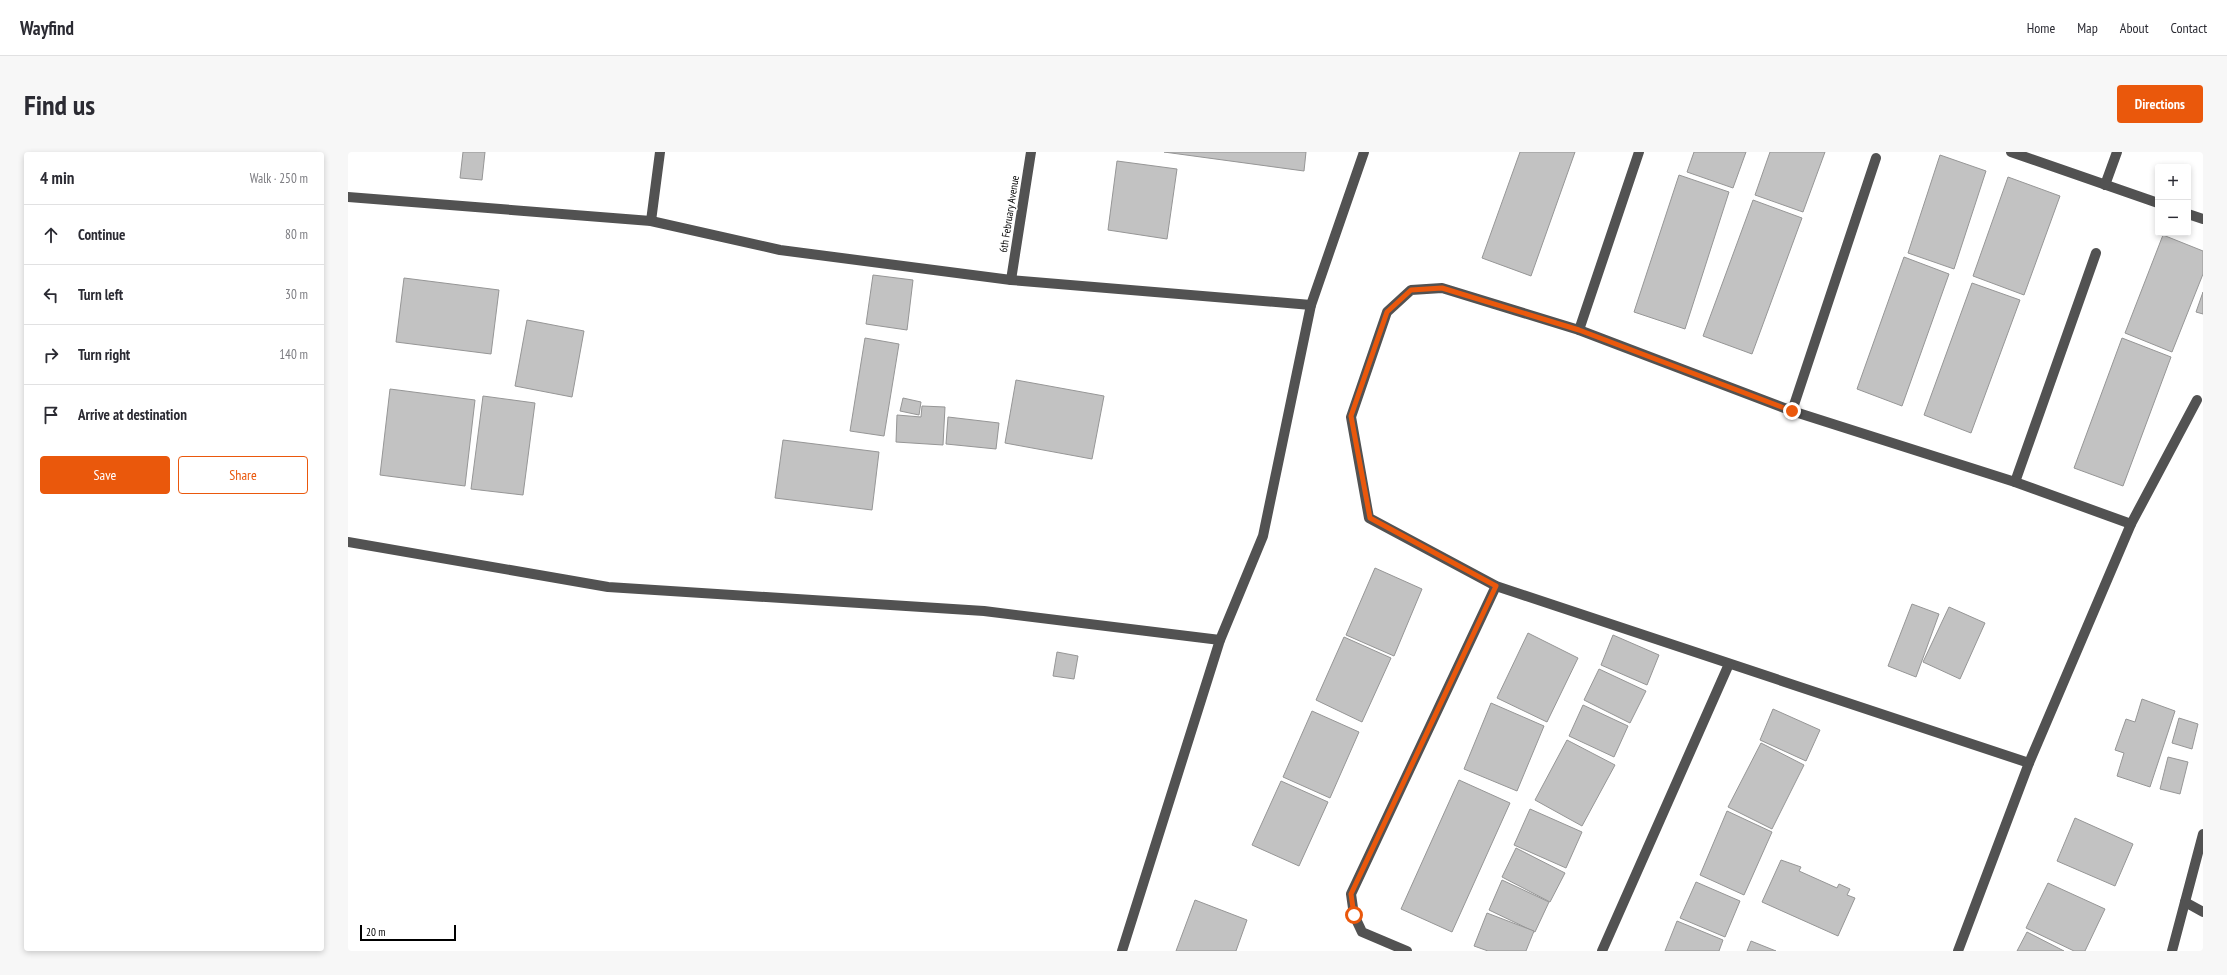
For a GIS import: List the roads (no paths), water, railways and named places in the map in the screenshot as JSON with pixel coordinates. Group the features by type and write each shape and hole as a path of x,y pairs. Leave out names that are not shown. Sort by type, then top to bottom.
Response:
{"street":[{"path":"650,221 660,152"},
{"name":"6th February Avenue","path":"1011,280 1031,152"},
{"path":"1122,951 1220,640 1263,536 1311,305 1364,152"},
{"path":"1579,330 1639,152"},
{"path":"2011,152 2155,202"},
{"path":"2105,185 2117,152"},
{"path":"1792,411 1876,158"},
{"path":"348,197 650,221 780,250 1011,280 1311,305"},
{"path":"2191,215 2203,219"},
{"path":"2014,482 2096,253"},
{"path":"2029,763 1496,586 1370,518 1351,416 1387,312 1411,290 1442,288 1579,330 1792,411 2014,482 2131,524"},
{"path":"1958,951 2029,763 2131,524 2197,400"},
{"path":"348,542 608,586 984,611 1220,640"},
{"path":"1407,951 1362,932 1354,915 1351,894 1496,586"},
{"path":"1602,951 1729,664"},
{"path":"2172,951 2203,834"},
{"path":"2185,902 2203,912"}]}
